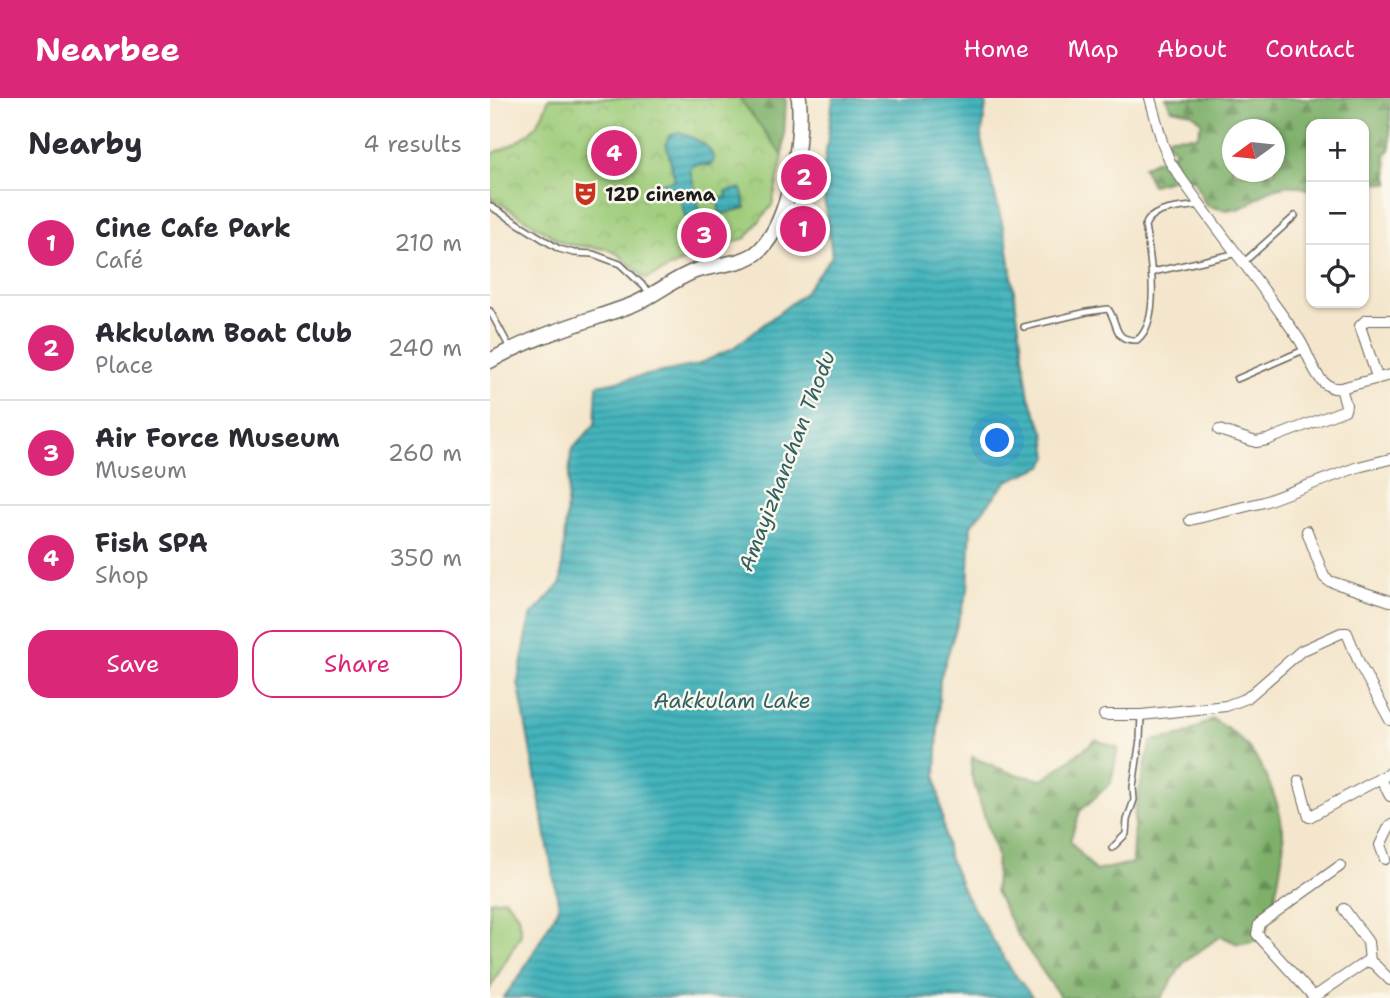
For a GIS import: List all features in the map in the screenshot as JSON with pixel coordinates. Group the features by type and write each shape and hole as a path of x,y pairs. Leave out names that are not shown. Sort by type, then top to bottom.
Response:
{"main road":[{"path":"490,361 562,328 631,305 692,272 758,252 772,235 793,175 800,117 799,98"}],"street":[{"path":"1150,98 1170,162 1306,349 1325,385 1335,389 1390,375"},
{"path":"1377,377 1360,326 1366,320 1390,320"},
{"path":"1219,430 1256,442 1267,440 1345,410 1341,388"},
{"path":"1190,520 1264,502 1357,467 1390,459"},
{"path":"1307,531 1324,577 1390,601"},
{"path":"1104,715 1141,715 1238,703 1301,651 1341,633 1347,633 1360,665 1390,720"},
{"path":"1299,781 1309,817 1385,776 1390,796"},
{"path":"1385,859 1380,845 1390,825"},
{"path":"1340,866 1259,924 1257,934 1312,996 1363,962 1370,961"},
{"path":"1344,908 1368,942 1370,961 1390,980"}],"lane":[{"path":"1024,327 1108,309 1118,334 1126,339 1137,340 1147,327 1153,271 1145,226 1147,220 1152,214 1202,204"},
{"path":"490,206 559,249 593,254 620,264 652,294"},
{"path":"1153,271 1241,257 1295,216"},
{"path":"490,311 511,351"},
{"path":"1237,379 1306,349"},
{"path":"1112,848 1126,834 1127,820 1134,800 1141,715"}],"green space":[{"path":"549,98 739,98 783,156 772,205 746,238 699,254 646,279 618,254 607,249 565,244 490,197 490,155 511,145 534,128"},
{"path":"739,98 786,98 783,156"},
{"path":"1166,98 1390,98 1390,150 1385,154 1389,184 1369,182 1369,119 1306,119 1306,188 1284,186 1273,189 1249,204 1232,210 1206,205 1193,179 1171,180 1152,185 1143,167 1177,151 1167,143 1168,137 1197,136 1202,122 1192,113 1172,109"},
{"path":"1213,719 1239,738 1257,760 1272,790 1281,821 1282,861 1264,939 1238,944 1221,936 1184,962 1161,998 1061,998 1017,934 995,891 997,856 971,774 972,757 1011,773 1043,780 1096,740 1118,748 1111,783 1080,811 1070,841 1095,871 1132,863 1135,808 1151,741 1184,735"},
{"path":"505,899 518,915 521,934 490,988 490,901"}],"water":[{"name":"Aakkulam Lake","path":"833,98 987,98 981,140 1007,242 1029,397 1045,434 1048,457 1043,466 1007,481 971,525 968,590 940,679 936,777 948,855 966,896 1010,968 1033,998 503,998 521,974 559,907 518,682 530,617 561,583 571,451 595,424 597,385 697,365 733,348 802,295 832,256 822,183"},
{"path":"679,132 696,139 709,149 714,160 711,165 694,165 690,170 701,216 686,219 677,187 652,192 650,186 675,180 666,143 669,136"},
{"path":"741,188 746,208 720,214 717,200 727,197 726,192"}],"place":[{"name":"Fish SPA","path":"614,153"},
{"name":"Akkulam Boat Club","path":"804,177"},
{"name":"12D cinema","path":"585,194"},
{"name":"Cine Cafe Park","path":"803,229"},
{"name":"Air Force Museum","path":"704,235"}],"water label":[{"name":"Amayizhanchan Thodu","path":"787,461"}]}
